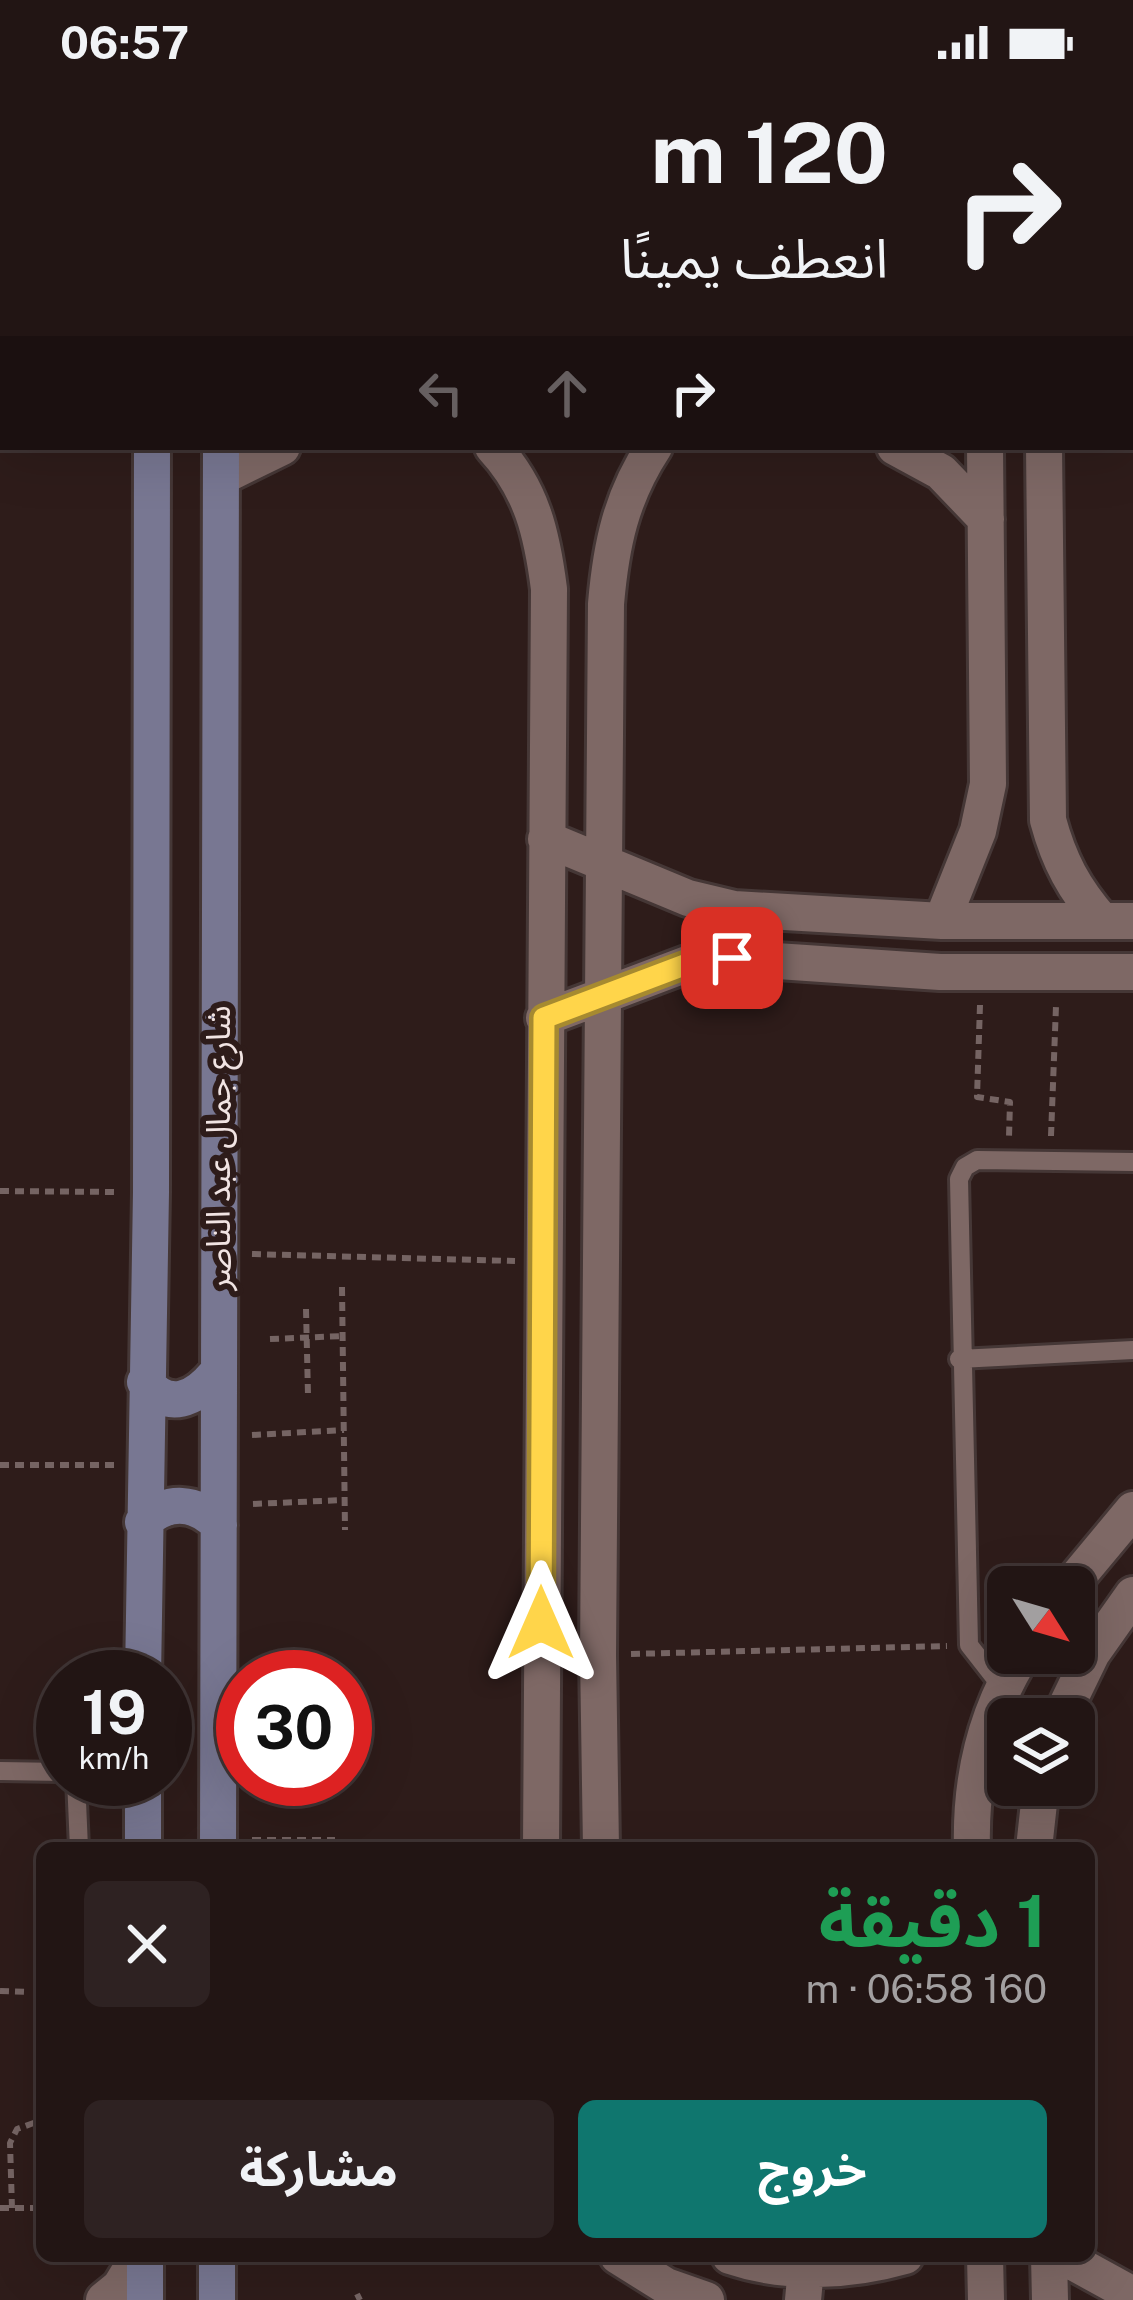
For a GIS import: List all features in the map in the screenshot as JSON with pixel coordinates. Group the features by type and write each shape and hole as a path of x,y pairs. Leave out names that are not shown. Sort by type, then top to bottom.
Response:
{"main road":[{"name":"شارع جمال عبد الناصر","path":"143,1650 151,1192 152,450"},
{"name":"شارع جمال عبد الناصر","path":"221,462 216,1374 226,1650"},
{"path":"145,1382 165,1398 178,1401 202,1391 216,1374"},
{"path":"143,1522 154,1512 182,1504 219,1515"},
{"path":"142,1806 143,1842"},
{"name":"شارع جمال عبد الناصر","path":"218,1842 223,1806"},
{"path":"142,2262 145,2300"},
{"path":"217,2262 217,2300"}],"street":[{"path":"221,462 270,450"},
{"path":"497,450 516,472 541,528 549,589 541,1842"},
{"path":"601,1842 604,861 611,541 632,480 652,450"},
{"path":"901,450 941,472 986,519"},
{"path":"942,921 968,862 988,784 985,450"},
{"path":"1043,450 1048,820 1058,858 1076,892 1118,921"},
{"path":"988,784 996,798 1011,807 1028,806 1041,796 1048,780"},
{"path":"546,839 688,898 734,909 942,921 1118,921"},
{"path":"732,958 716,951 710,934 717,917 734,909"},
{"path":"544,1018 687,964 732,958 980,971 1133,972"},
{"path":"1086,1566 1133,1510"},
{"path":"1070,1698 1092,1653 1133,1595"},
{"path":"972,1842 971,1805 982,1741 1009,1674"},
{"path":"1035,1842 1039,1806"},
{"path":"104,2300 120,2288 138,2262"},
{"path":"628,2262 666,2286 706,2300"},
{"path":"745,2262 800,2284 880,2262"},
{"path":"985,2262 986,2300"},
{"path":"1049,2262 1050,2300"},
{"path":"1073,2262 1133,2295"}],"lane":[{"path":"1001,1687 969,1646 959,1358 959,1179 965,1167 977,1160 1133,1162"},
{"path":"959,1358 1133,1350"},
{"path":"0,1771 36,1772"},
{"path":"77,1806 79,1842"}],"path":[{"path":"980,971 977,1097 1010,1102 1008,1160"},
{"path":"1051,1161 1057,972"},
{"path":"0,1191 151,1192"},
{"path":"218,1253 542,1262"},
{"path":"342,1287 345,1530"},
{"path":"306,1309 308,1395"},
{"path":"270,1339 343,1336"},
{"path":"218,1436 344,1430"},
{"path":"0,1465 143,1465"},
{"path":"219,1515 344,1500"},
{"path":"598,1655 969,1646"},
{"path":"276,1842 335,1840"},
{"path":"0,1991 28,1992"},
{"path":"12,2208 5,2142 17,2129 36,2122"},
{"path":"0,2208 36,2208"}],"route":[{"path":"541,1623 544,1018 687,964 732,958"}]}
